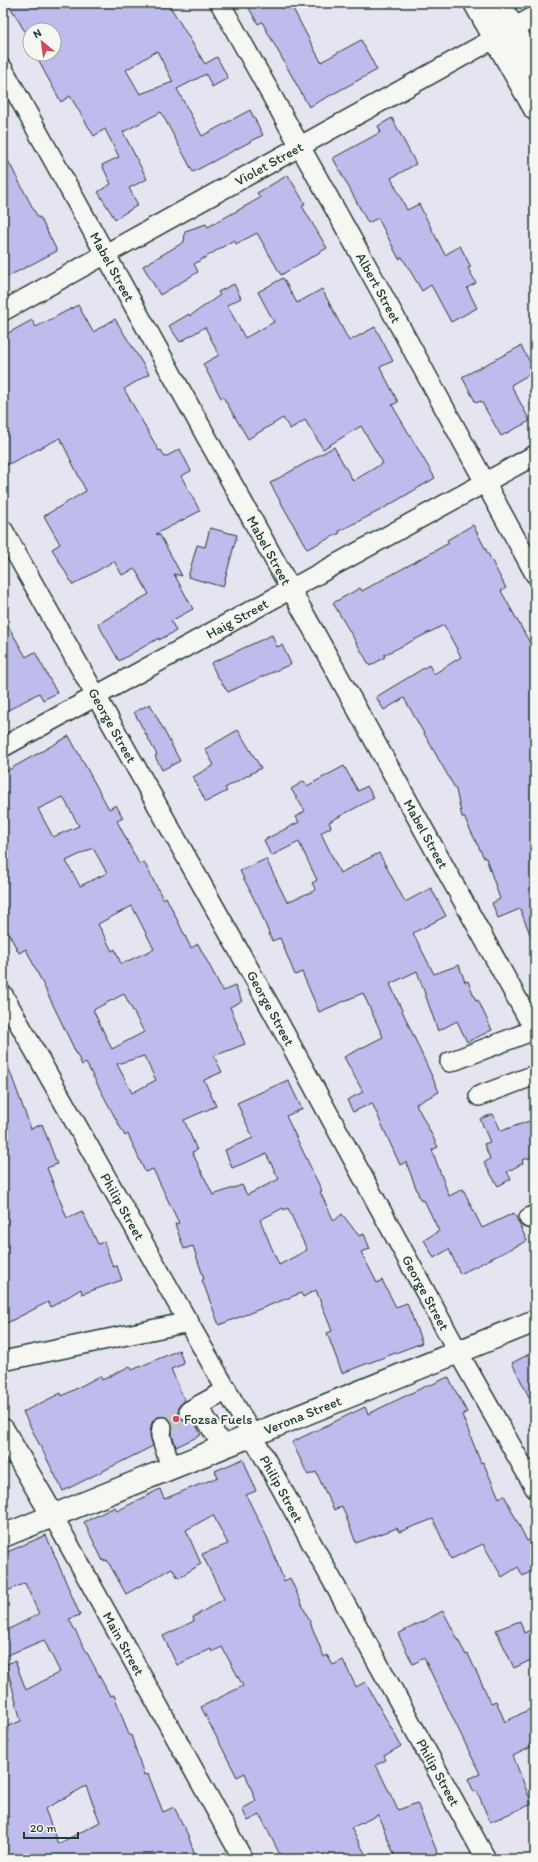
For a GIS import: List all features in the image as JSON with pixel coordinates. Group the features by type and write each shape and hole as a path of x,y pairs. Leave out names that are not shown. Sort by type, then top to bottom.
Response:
{"main road":[{"path":"475,3 535,66"},
{"path":"499,3 504,33 535,109"},
{"name":"Verona Street","path":"3,1536 535,1321"},
{"name":"Main Street","path":"3,1430 53,1516"}],"street":[{"name":"Albert Street","path":"220,3 535,574"},
{"name":"Violet Street","path":"3,311 535,16"},
{"name":"Mabel Street","path":"3,69 533,1028"},
{"name":"Haig Street","path":"3,747 535,455"},
{"name":"George Street","path":"3,530 272,1010 458,1352 535,1488"},
{"name":"Philip Street","path":"3,995 189,1322 486,1859"},
{"path":"449,1058 533,1028"},
{"path":"479,1096 535,1075"},
{"path":"3,1361 189,1322"},
{"path":"223,1447 194,1408 227,1390"},
{"path":"162,1427 161,1436 170,1468"},
{"name":"Main Street","path":"53,1516 243,1859"}],"building":[{"path":"8,3 168,3 205,64 217,57 228,78 212,87 206,74 177,89 202,136 250,110 263,135 193,172 161,112 123,132 147,179 129,188 138,205 115,219 98,192 111,184 102,165 119,157 105,129 94,136 70,96 61,102 40,62 62,62 62,22 22,22 22,27","holes":["157,51 173,82 140,94 126,70"]},
{"path":"246,3 290,3 321,62 361,40 377,70 309,107 262,22 258,24"},
{"path":"392,118 416,164 391,178 407,210 419,204 445,255 460,246 471,267 468,268 476,283 467,288 477,308 451,322 431,285 422,291 402,257 399,259 378,218 368,223 333,158 381,132 378,126"},
{"path":"3,151 57,251 3,279"},
{"path":"288,175 305,204 302,206 327,248 281,275 257,233 236,244 234,240 194,264 198,272 160,295 143,266 184,242 185,231 206,224 208,227 260,198 257,193"},
{"path":"283,278 297,303 322,289 349,341 375,327 393,361 380,367 398,402 392,405 435,478 379,511 339,531 340,533 307,549 270,483 334,447 353,481 383,463 361,426 323,449 305,420 290,429 283,418 248,439 223,397 221,398 203,364 219,355 205,327 180,342 169,326 189,314 190,316 220,295 218,292 234,284 241,298 227,305 245,338 274,322 258,292"},
{"path":"78,305 93,332 115,319 149,374 124,389 159,451 161,450 165,457 180,449 191,471 181,476 200,511 156,534 160,535 182,576 174,574 193,609 171,621 176,631 159,640 159,638 119,661 98,624 149,594 135,569 122,575 114,561 73,585 52,549 60,544 44,516 86,491 60,438 3,467 3,336 32,320 36,327"},
{"path":"521,346 535,371 511,385 530,421 501,436 481,401 476,403 462,377"},
{"path":"473,525 506,588 501,591 535,652 534,944 520,909 498,918 492,903 500,899 486,858 484,858 464,817 462,817 456,790 404,698 384,710 376,697 429,665 434,674 461,657 444,625 384,655 385,657 370,666 333,603 360,588 362,591 449,543 447,540"},
{"path":"210,528 237,535 223,587 188,577 197,545 205,547"},
{"path":"3,617 26,657 35,652 57,693 43,700 39,693 3,713"},
{"path":"272,635 277,647 282,645 291,664 228,692 217,676 211,663"},
{"path":"150,704 180,761 162,770 155,756 157,755 134,712"},
{"path":"238,730 261,768 225,788 227,791 206,802 193,777 214,765 205,749"},
{"path":"69,736 109,809 116,805 123,818 117,821 139,864 144,862 163,899 166,897 191,948 198,944 223,991 235,986 242,1001 230,1007 245,1044 214,1056 222,1072 204,1080 216,1106 184,1120 197,1150 192,1152 213,1195 242,1185 247,1195 279,1179 266,1154 232,1168 225,1150 253,1138 237,1103 288,1080 302,1109 286,1116 322,1191 320,1192 334,1221 342,1214 359,1236 364,1234 370,1249 361,1252 377,1283 382,1280 396,1307 407,1303 422,1343 342,1373 327,1333 332,1331 316,1290 303,1297 301,1293 219,1325 202,1280 204,1279 193,1246 184,1249 175,1224 179,1223 153,1169 145,1172 128,1134 125,1136 86,1063 82,1065 26,949 19,953 3,923 3,773","holes":["63,797 79,826 53,837 38,809","93,848 107,873 80,886 66,861","132,906 154,949 121,964 115,949 112,951 98,924","124,994 144,1032 112,1049 93,1010","144,1056 156,1080 132,1093 117,1064","283,1208 284,1210 288,1208 307,1250 279,1265 260,1220"]},
{"path":"344,766 358,791 367,786 374,798 329,822 331,827 321,833 340,873 379,853 405,902 431,888 446,916 413,933 434,974 459,965 465,982 468,981 476,1001 478,1000 492,1030 467,1042 457,1021 438,1031 417,971 390,984 439,1092 416,1104 438,1147 432,1150 449,1196 463,1189 482,1228 514,1213 527,1241 460,1274 449,1249 434,1258 424,1240 439,1231 424,1200 421,1201 406,1162 400,1165 372,1103 353,1112 347,1100 363,1092 344,1057 383,1037 363,993 319,1012 302,972 295,975 280,938 272,941 257,903 240,871 266,859 287,902 316,890 312,883 317,880 299,842 271,856 264,840 299,822 296,817 305,811 291,789 304,781 307,786"},
{"path":"5,1058 31,1129 42,1124 57,1164 47,1168 67,1218 82,1211 98,1244 104,1242 113,1267 117,1266 122,1280 82,1294 81,1289 51,1307 48,1302 3,1325 3,1059"},
{"path":"493,1114 501,1131 535,1119 535,1156 522,1160 523,1163 507,1172 511,1179 498,1186 484,1163 490,1159 484,1144 490,1142 480,1119"},
{"path":"179,1350 184,1364 171,1369 185,1401 179,1406 179,1416 184,1421 194,1421 201,1435 176,1447 172,1435 172,1422 168,1418 158,1417 153,1420 151,1426 150,1435 153,1446 63,1491 23,1412 61,1393 62,1396 100,1376 102,1380 130,1366 132,1370"},
{"path":"535,1351 535,1409 512,1363"},
{"path":"448,1377 467,1412 462,1415 481,1463 483,1462 499,1498 504,1495 527,1541 535,1537 535,1569 523,1576 518,1567 502,1577 483,1544 451,1559 433,1519 399,1532 397,1528 356,1543 342,1506 334,1510 316,1472 308,1475 292,1442 365,1407 368,1414 430,1384 431,1385"},
{"path":"243,1459 256,1491 246,1495 268,1539 284,1581 290,1578 324,1657 327,1655 333,1665 343,1660 356,1687 365,1682 394,1733 401,1746 384,1756 386,1760 376,1765 398,1810 417,1803 440,1859 396,1859 378,1815 351,1828 368,1859 282,1859 260,1815 248,1821 242,1809 256,1801 245,1773 237,1777 201,1707 243,1686 222,1647 212,1652 211,1649 177,1665 163,1636 194,1621 193,1617 224,1599 202,1554 228,1544 213,1515 186,1530 201,1564 178,1578 172,1568 126,1594 107,1560 103,1561 84,1522 115,1507 117,1511 160,1489 164,1499 218,1477 215,1471"},
{"path":"46,1535 80,1615 69,1619 110,1696 114,1695 129,1735 131,1735 144,1775 148,1774 163,1812 174,1807 188,1835 196,1859 9,1859 3,1842 3,1728 21,1721 6,1664 15,1661 26,1690 60,1672 44,1640 3,1657 3,1632 39,1614 25,1583 3,1593 3,1554","holes":["86,1786 100,1822 58,1844 45,1809"]},
{"path":"443,1611 466,1655 468,1654 491,1703 496,1701 505,1722 530,1709 535,1718 535,1745 513,1756 532,1804 490,1822 477,1791 474,1792 468,1779 480,1774 424,1658 413,1664 398,1634"},
{"path":"520,1621 524,1633 535,1628 535,1658 514,1668 496,1630"}],"tunnel":[{"path":"162,1427 189,1411"}],"place":[{"name":"Fozsa Fuels","path":"176,1419"}]}
